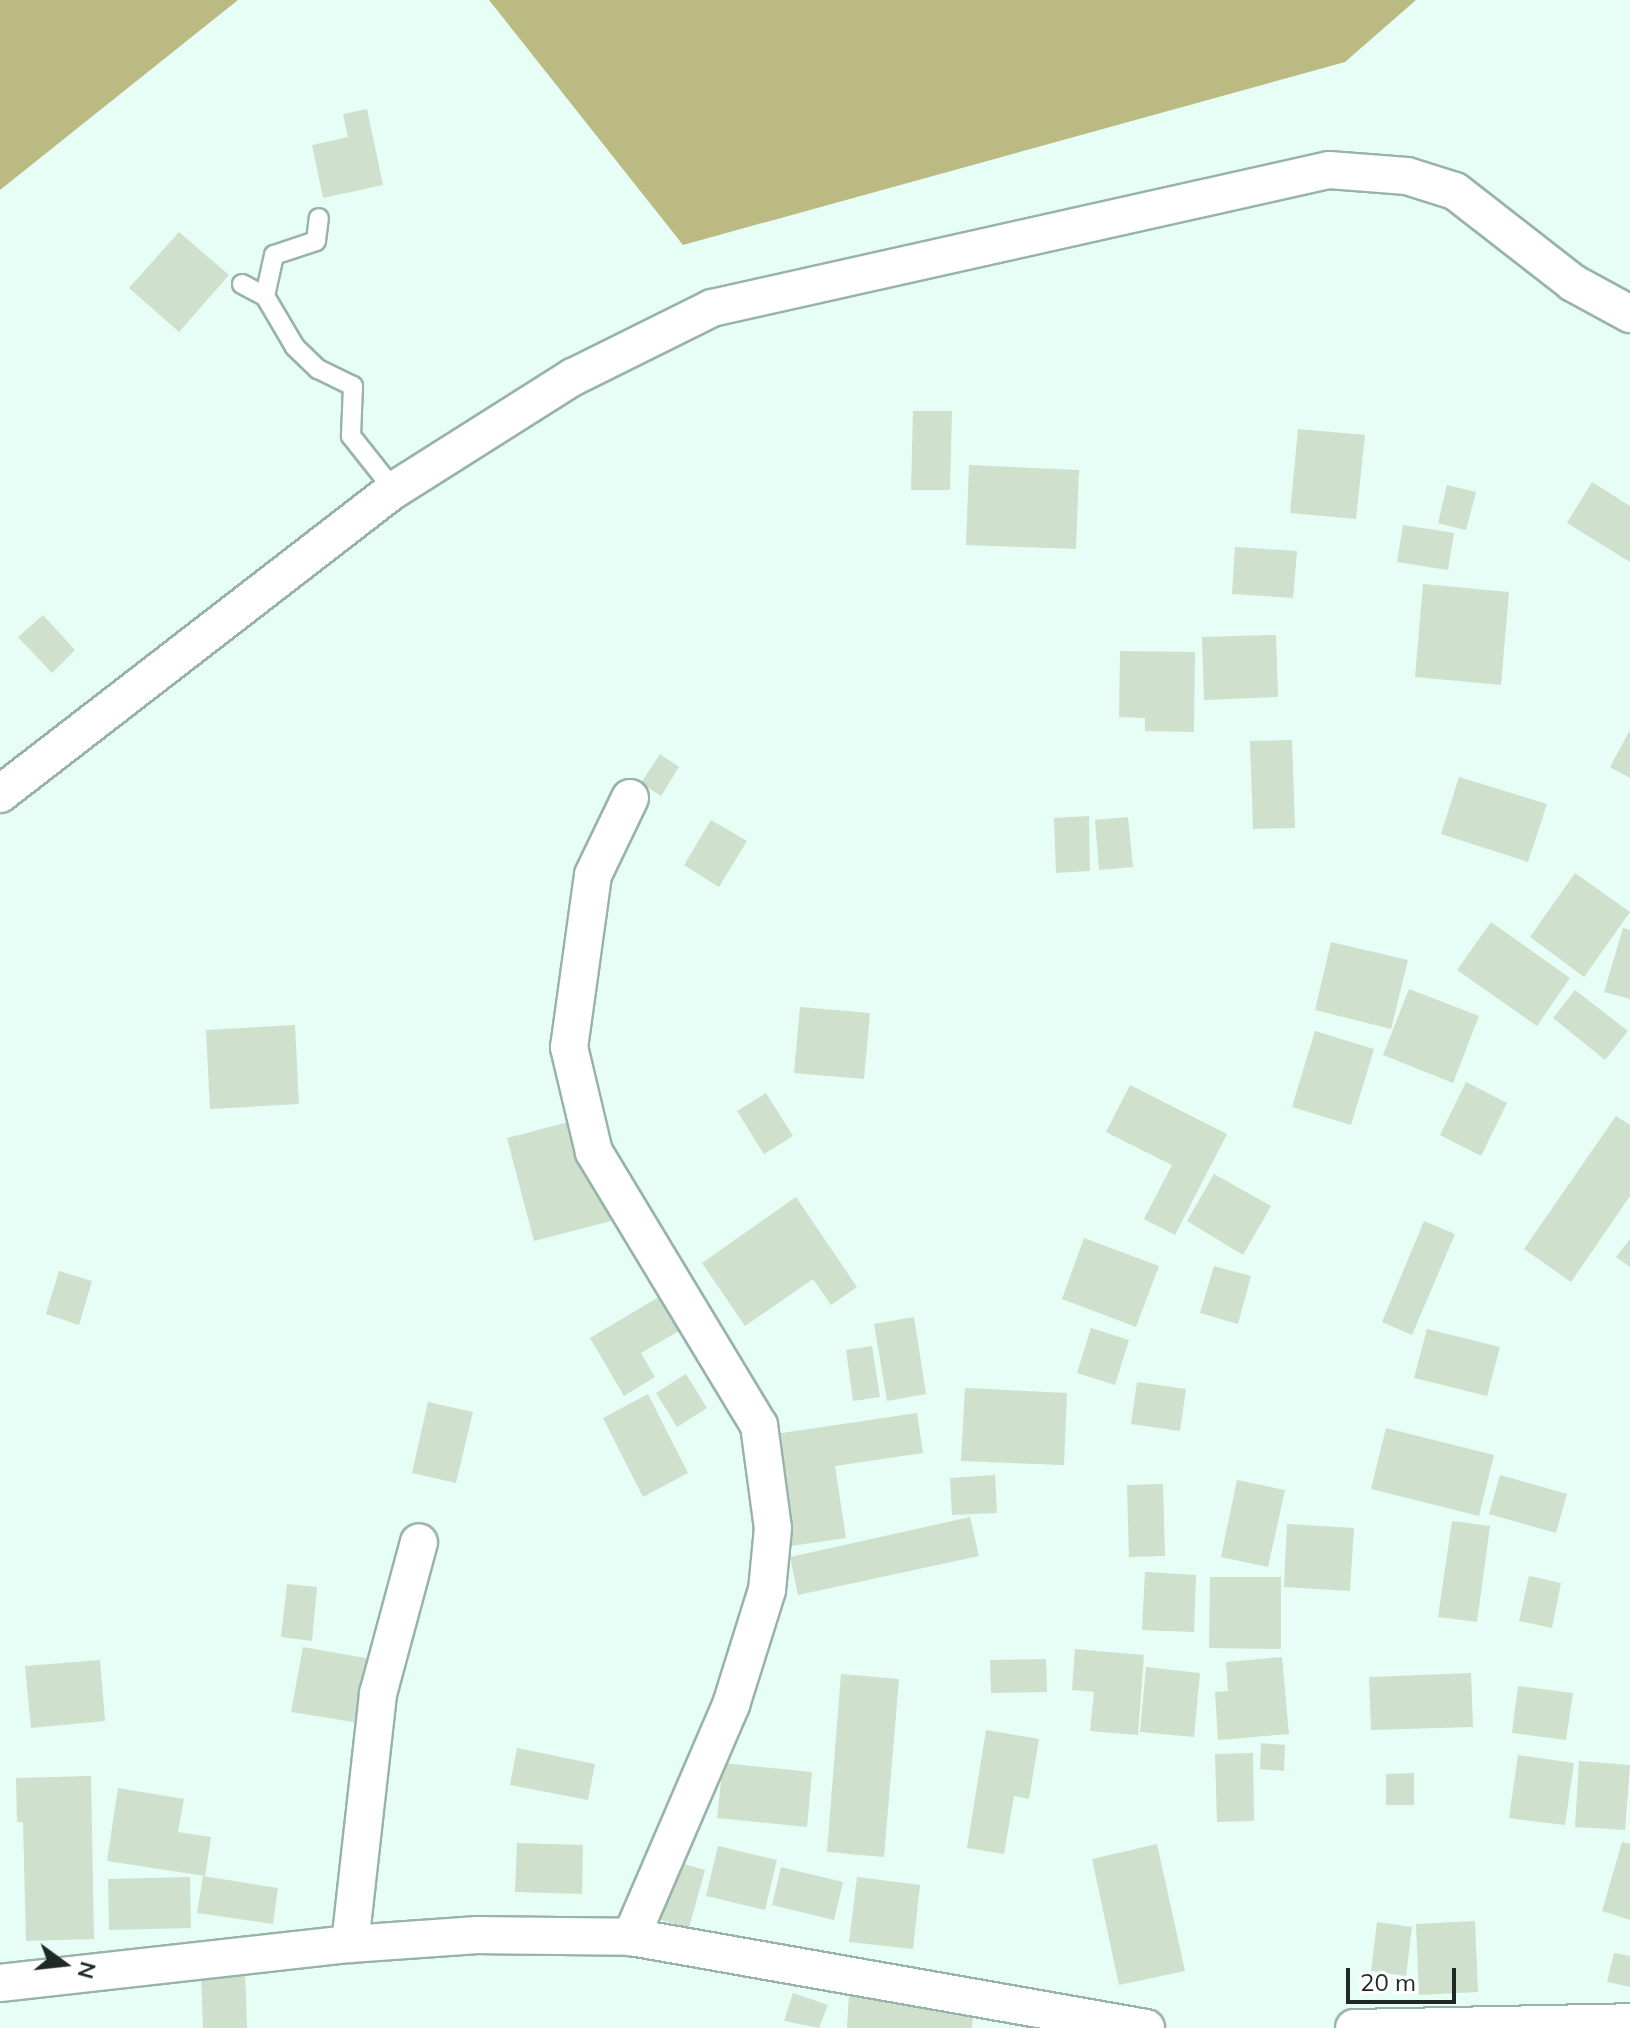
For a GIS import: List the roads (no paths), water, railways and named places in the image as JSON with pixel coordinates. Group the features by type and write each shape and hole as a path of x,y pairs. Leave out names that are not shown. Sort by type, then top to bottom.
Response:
{"street":[{"path":"0,794 394,490 573,377 712,308 1329,170 1407,176 1455,191 1573,283 1630,314"},
{"path":"630,798 593,875 569,1047 594,1152 759,1425 773,1528 767,1590 731,1705 631,1937"},
{"path":"350,1944 378,1694 419,1542"},
{"path":"0,1983 350,1944 478,1935 631,1937 1146,2028"},
{"path":"1354,2028 1630,2022"}],"lane":[{"path":"265,296 274,255 316,241 319,218"},
{"path":"242,284 265,296 295,347 318,369 353,386 351,436 394,490"}]}
